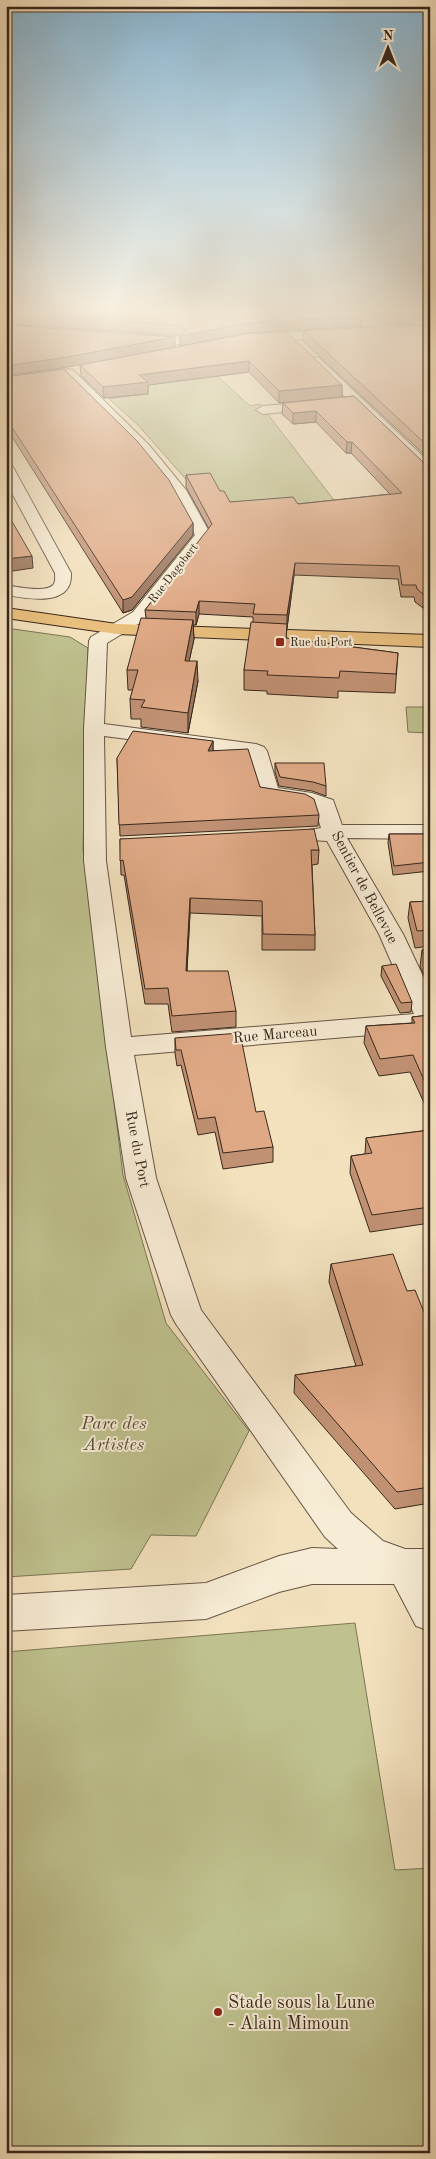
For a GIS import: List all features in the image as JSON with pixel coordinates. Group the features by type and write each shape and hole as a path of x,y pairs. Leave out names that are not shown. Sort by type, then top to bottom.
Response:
{"main road":[{"path":"6,612 117,629 430,641"}],"street":[{"name":"Rue Dagobert","path":"103,410 144,448 178,490 203,535 139,616 117,629"},
{"path":"365,410 430,470"},
{"path":"6,468 65,579 61,588 49,593 23,593 6,590"},
{"name":"Rue du Port","path":"117,629 98,641 94,729 105,846 96,861 120,1047 141,1178 187,1315 338,1525 370,1552 417,1567"},
{"name":"Sentier de Bellevue","path":"94,729 249,748 256,751 269,792 319,801 325,805 334,834 391,934 430,1020"},
{"path":"294,836 334,834 348,831 430,832"},
{"path":"402,958 430,956"},
{"name":"Rue Marceau","path":"120,1047 430,1020"},
{"path":"6,1613 206,1601 279,1574 312,1566 417,1567 430,1613"}],"green space":[{"path":"121,410 264,410 340,508 209,520 191,485 137,424"},
{"name":"Parc des Artistes","path":"6,628 70,637 88,648 83,849 123,1175 166,1323 249,1431 196,1536 151,1535 131,1569 6,1577"},
{"path":"406,707 430,707 430,733 408,732"},
{"name":"Stade sous la Lune - Alain Mimoun","path":"355,1623 395,1870 430,1868 430,2153 6,2153 6,1652"}],"building":[{"path":"6,410 105,410 137,441 169,480 193,523 132,597 123,600 6,418"},
{"path":"290,410 368,410 425,464 430,465 430,600 417,589 416,585 402,585 399,566 295,563 287,615 253,614 255,604 199,601 196,612 145,610 212,524 186,475 210,473 220,491 224,491 230,502 293,497 298,504 402,493 352,442 347,442 316,411 293,413"},
{"path":"389,410 430,410 430,448"},
{"path":"6,511 32,556 6,559"},
{"path":"141,618 193,620 185,661 197,661 188,713 141,707 145,700 130,699 138,670 127,670"},
{"path":"251,622 287,624 286,638 398,653 396,674 340,671 339,678 267,675 268,671 244,670"},
{"path":"133,731 213,741 208,751 248,749 260,787 305,794 314,799 319,815 119,825 117,758"},
{"path":"275,763 324,763 326,786 280,777"},
{"path":"314,829 319,850 311,850 315,935 263,934 262,901 190,898 186,971 228,971 236,1011 172,1016 168,988 145,989 123,860 120,861 120,839"},
{"path":"389,834 430,834 430,862 394,866"},
{"path":"430,901 430,930 417,931 410,902"},
{"path":"430,949 430,966 422,950"},
{"path":"396,964 412,1002 401,1003 382,966"},
{"path":"430,1015 430,1094 413,1055 380,1059 366,1026 415,1023 412,1017"},
{"path":"240,1033 256,1112 264,1111 273,1147 223,1153 215,1117 198,1119 181,1050 176,1050 175,1038"},
{"path":"430,1130 430,1207 372,1215 351,1156 372,1153 366,1138"},
{"path":"393,1254 407,1291 415,1290 430,1327 430,1487 397,1492 295,1375 363,1365 331,1264"}],"place":[{"name":"Rue du Port","path":"280,642"},
{"name":"Stade sous la Lune - Alain Mimoun","path":"218,2012"}]}
